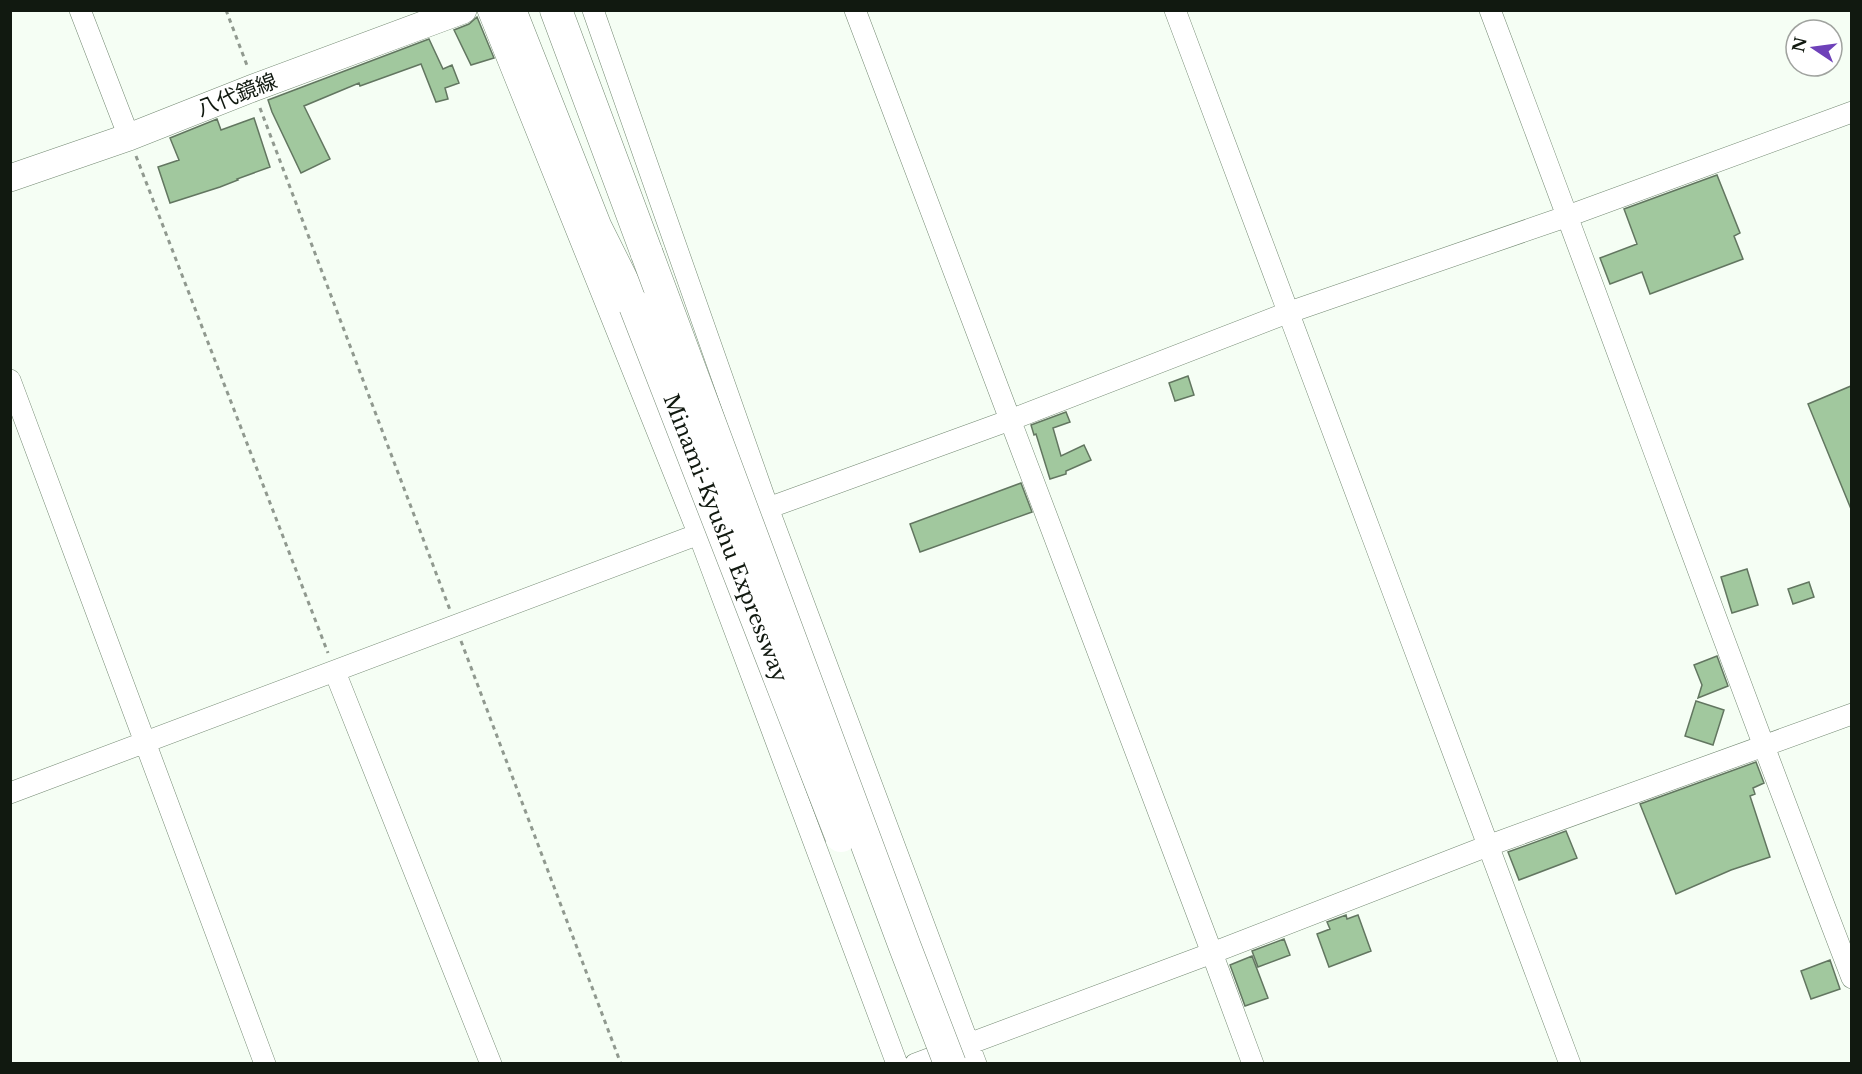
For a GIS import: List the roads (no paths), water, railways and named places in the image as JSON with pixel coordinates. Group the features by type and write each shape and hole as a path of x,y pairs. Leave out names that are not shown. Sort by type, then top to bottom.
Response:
{"highway":[{"path":"510,10 596,228 635,306"},
{"name":"Minami-Kyushu Expressway","path":"528,10 635,306 929,1064"},
{"name":"Minami-Kyushu Expressway","path":"556,10 905,947 965,1057"},
{"path":"570,10 631,191 647,254"}],"main road":[{"name":"八代鏡線","path":"10,178 129,137 463,10"}],"street":[{"path":"80,10 129,137"},
{"path":"488,10 699,535 897,1064"},
{"path":"593,10 768,508 965,1057"},
{"path":"855,10 1253,1064"},
{"path":"1175,10 1287,313 1490,845 1570,1064"},
{"path":"1490,10 1851,978"},
{"path":"10,793 768,508 1010,420 1287,313 1568,216 1851,114"},
{"path":"10,380 265,1064"},
{"path":"328,674 491,1064"},
{"path":"915,1064 965,1057 1212,953 1490,845 1851,714"}]}
